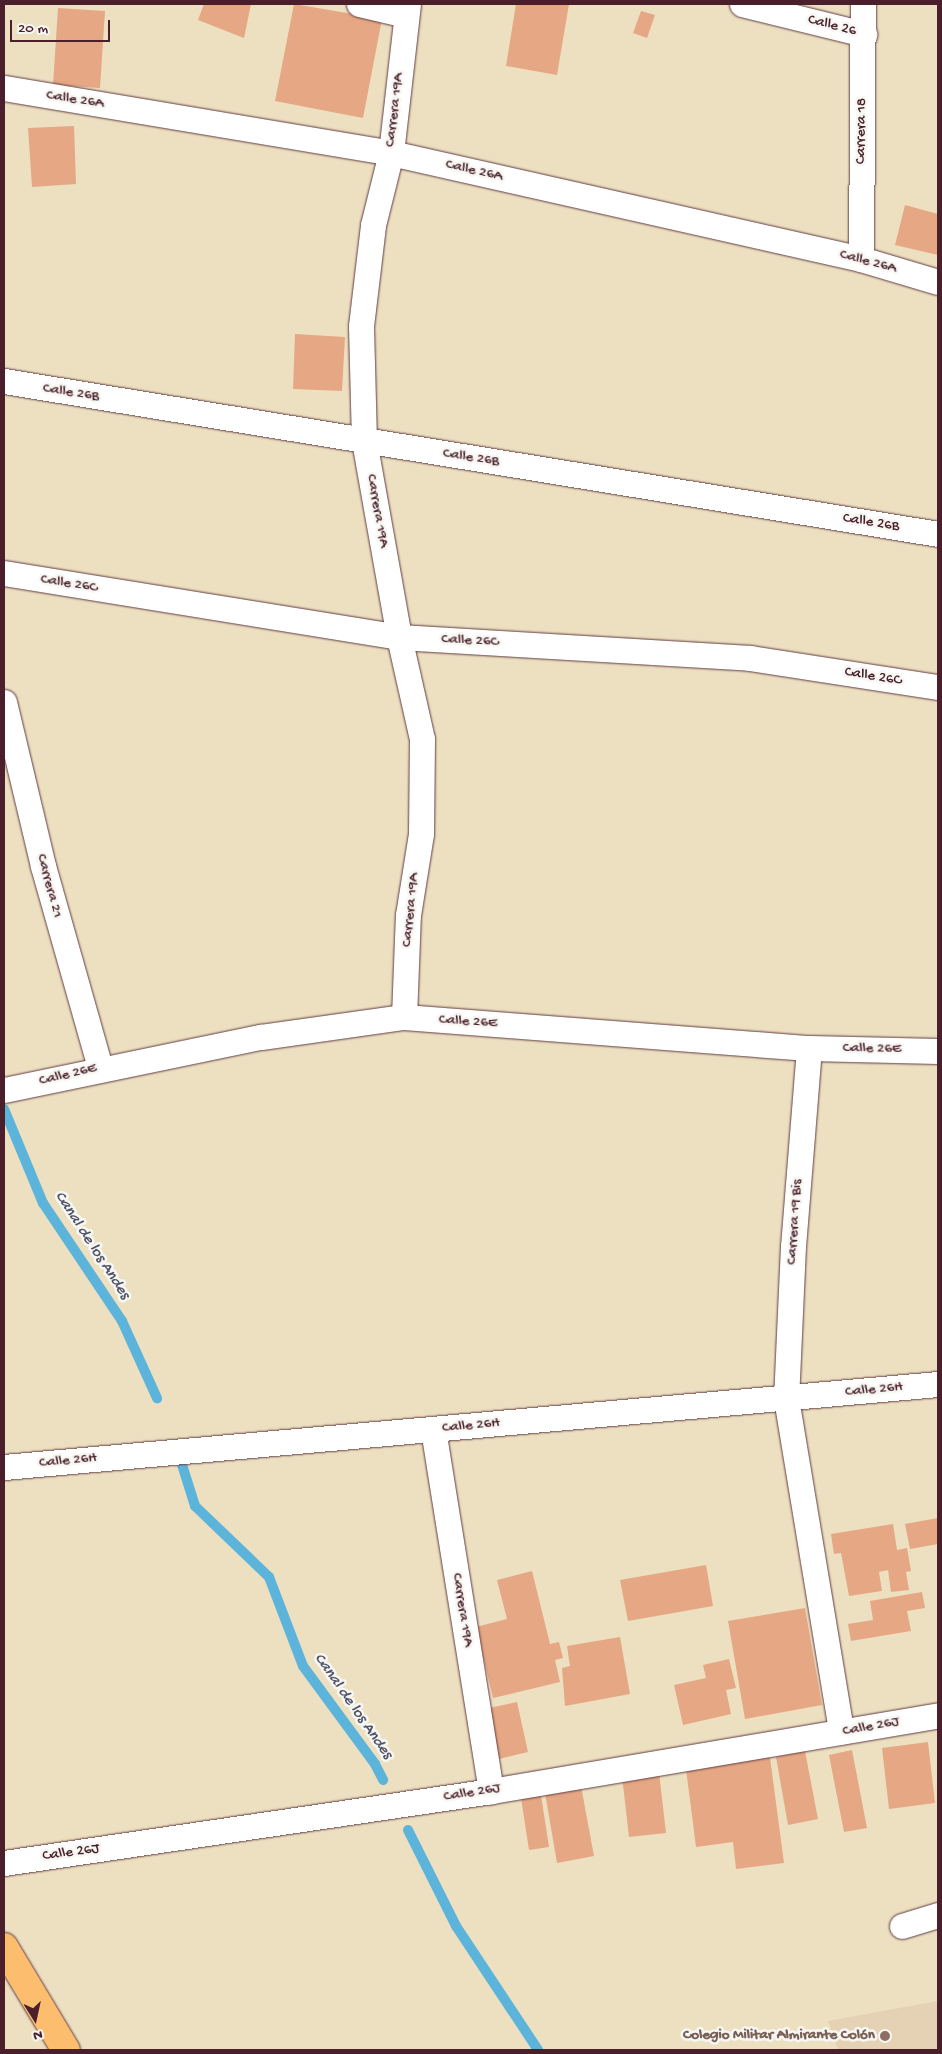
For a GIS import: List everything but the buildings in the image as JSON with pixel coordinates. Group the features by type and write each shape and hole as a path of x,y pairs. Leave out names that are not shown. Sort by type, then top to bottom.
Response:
{"main road":[{"path":"4,1947 66,2050"}],"street":[{"path":"359,4 407,9"},
{"name":"Calle 26","path":"742,4 864,34"},
{"name":"Carrera 18","path":"861,259 863,4"},
{"name":"Carrera 19A","path":"404,1017 408,915 421,834 422,739 399,637 364,441 361,326 373,226 390,153 407,9"},
{"name":"Calle 26A","path":"4,88 390,153 861,259 938,282"},
{"name":"Calle 26B","path":"4,381 938,534"},
{"name":"Calle 26C","path":"4,573 399,637 750,658 938,687"},
{"name":"Carrera 21","path":"4,702 43,866 100,1068"},
{"name":"Calle 26E","path":"4,1090 100,1068 261,1037 404,1017 809,1048 938,1051"},
{"name":"Carrera 19 Bis","path":"809,1048 793,1246 786,1398 841,1732"},
{"name":"Calle 26H","path":"4,1467 938,1384"},
{"name":"Carrera 19A","path":"433,1429 491,1790"},
{"name":"Calle 26J","path":"4,1863 491,1790 938,1715"},
{"path":"902,1926 938,1915"}],"shaded area":[{"name":"Colegio Militar Almirante Colón","path":"938,2001 938,2050 838,2050 828,2021"}],"waterway":[{"name":"Canal de los Andes","path":"4,1109 43,1203 122,1321 157,1398"},
{"name":"Canal de los Andes","path":"178,1452 195,1506 269,1577 303,1666 375,1764 383,1780"},
{"name":"Canal de los Andes","path":"408,1830 456,1926 538,2050"}],"place":[{"name":"Colegio Militar Almirante Colón","path":"885,2036"}]}
